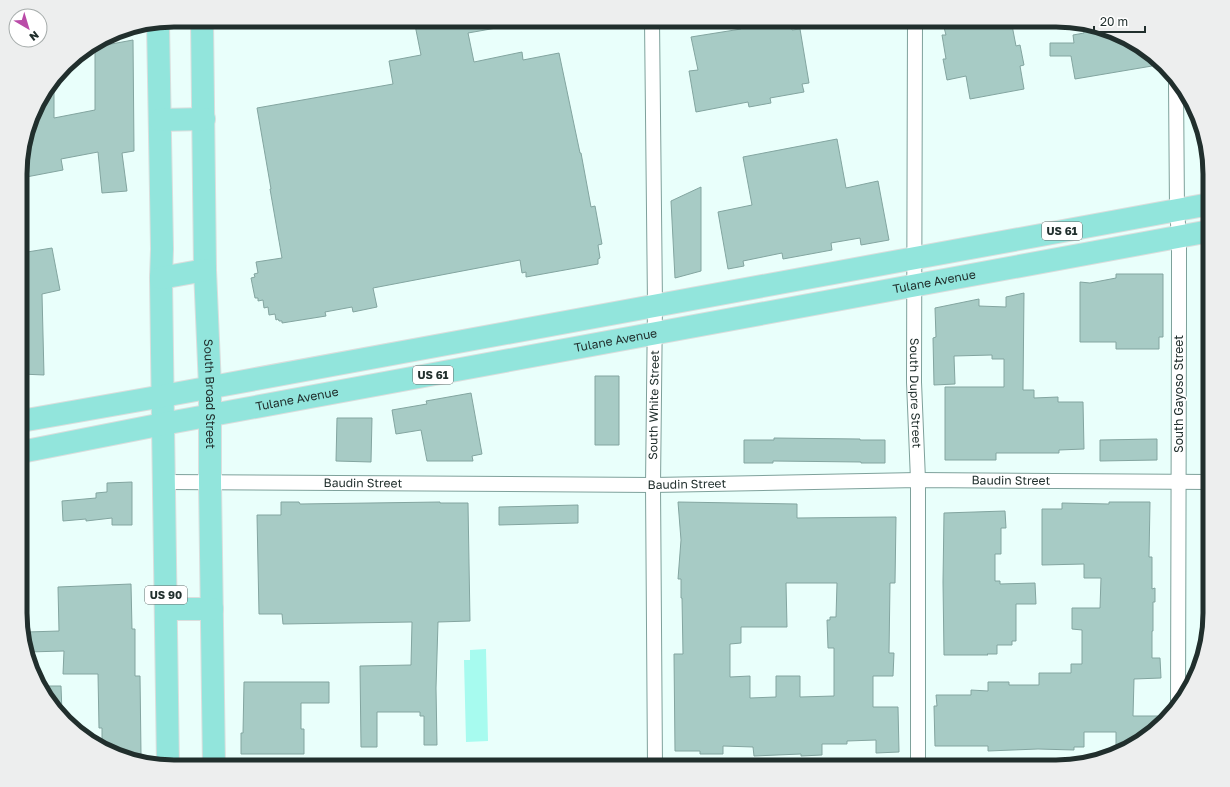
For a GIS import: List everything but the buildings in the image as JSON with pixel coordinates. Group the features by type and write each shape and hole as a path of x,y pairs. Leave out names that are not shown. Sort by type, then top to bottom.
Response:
{"main road":[{"name":"South Broad Street","path":"202,27 205,270 211,416 210,483 214,760"},
{"path":"158,28 163,424"},
{"path":"160,120 204,119"},
{"name":"US 61","path":"163,396 1203,205"},
{"name":"Tulane Avenue","path":"27,451 163,424 1203,233"},
{"path":"161,278 205,270"},
{"path":"27,420 163,396"},
{"name":"US 90","path":"163,424 168,760"},
{"path":"166,609 212,609"}],"street":[{"name":"South White Street","path":"652,27 655,305 653,485 655,760"},
{"name":"South Dupre Street","path":"915,27 914,382 918,480 918,760"},
{"name":"South Gayoso Street","path":"1176,89 1176,210 1179,237 1178,695"},
{"name":"Baudin Street","path":"164,482 653,485 918,480 1203,482"}],"shaded area":[{"path":"486,649 488,741 466,742 464,660 470,660 470,650"}]}
